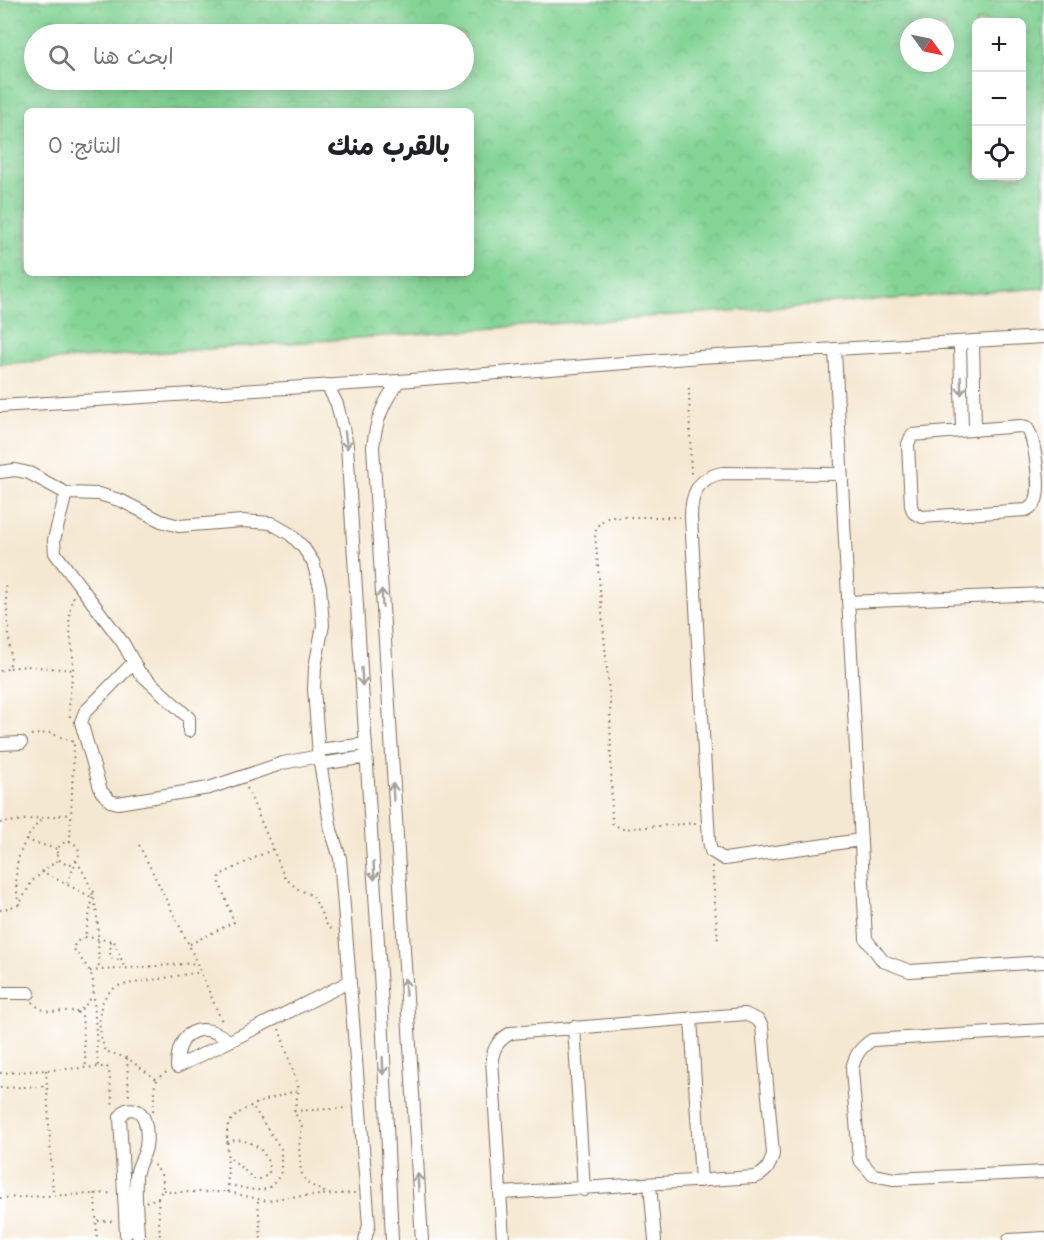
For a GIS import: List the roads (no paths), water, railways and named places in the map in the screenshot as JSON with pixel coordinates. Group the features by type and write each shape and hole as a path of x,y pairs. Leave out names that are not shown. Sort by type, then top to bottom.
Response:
{"street":[{"path":"0,406 399,381 700,357 835,351 1044,337"},
{"path":"969,429 973,342"},
{"path":"960,343 969,429"},
{"path":"835,351 866,939 883,961 910,971 1044,963"},
{"path":"399,381 382,408 376,423 374,447 422,1240"},
{"path":"327,385 344,424 347,445 381,990 392,1240"},
{"path":"1020,426 1031,432 1036,500 1026,510 918,516 910,506 909,439 917,433 969,429 1020,426"},
{"path":"0,472 15,470 28,473 66,493 99,494 122,501 161,521 179,526 265,521 283,529 297,540 313,562 320,587 323,625 313,678 319,757 331,830 340,858 367,1193 369,1225 365,1240"},
{"path":"841,474 722,473 700,483 691,499 708,822 711,851 724,859 861,840"},
{"path":"66,493 54,540 55,553 123,643 148,683 189,718 189,731"},
{"path":"848,602 1044,594"},
{"path":"134,662 85,712 81,722 104,796 110,801 125,803 209,788 290,761 319,757 366,744"},
{"path":"319,757 367,757"},
{"path":"229,1041 216,1031 200,1029 186,1036 177,1050 177,1067 277,1020 349,982"},
{"path":"0,993 26,993"},
{"path":"502,1193 584,1190 755,1177 768,1169 773,1155 762,1026 752,1016 745,1014 511,1033 498,1043 492,1059 502,1193 503,1240"},
{"path":"691,1018 701,1181"},
{"path":"574,1027 584,1190"},
{"path":"1044,1030 872,1040 862,1047 855,1057 852,1069 859,1159 873,1175 894,1179 1044,1172"},
{"path":"129,1108 139,1111 145,1119 146,1146 140,1159 136,1179 137,1202 130,1234 123,1192 121,1124 122,1113 129,1108"},
{"path":"122,1158 140,1159"},
{"path":"650,1185 655,1240"},
{"path":"1009,1240 1044,1238"}]}
